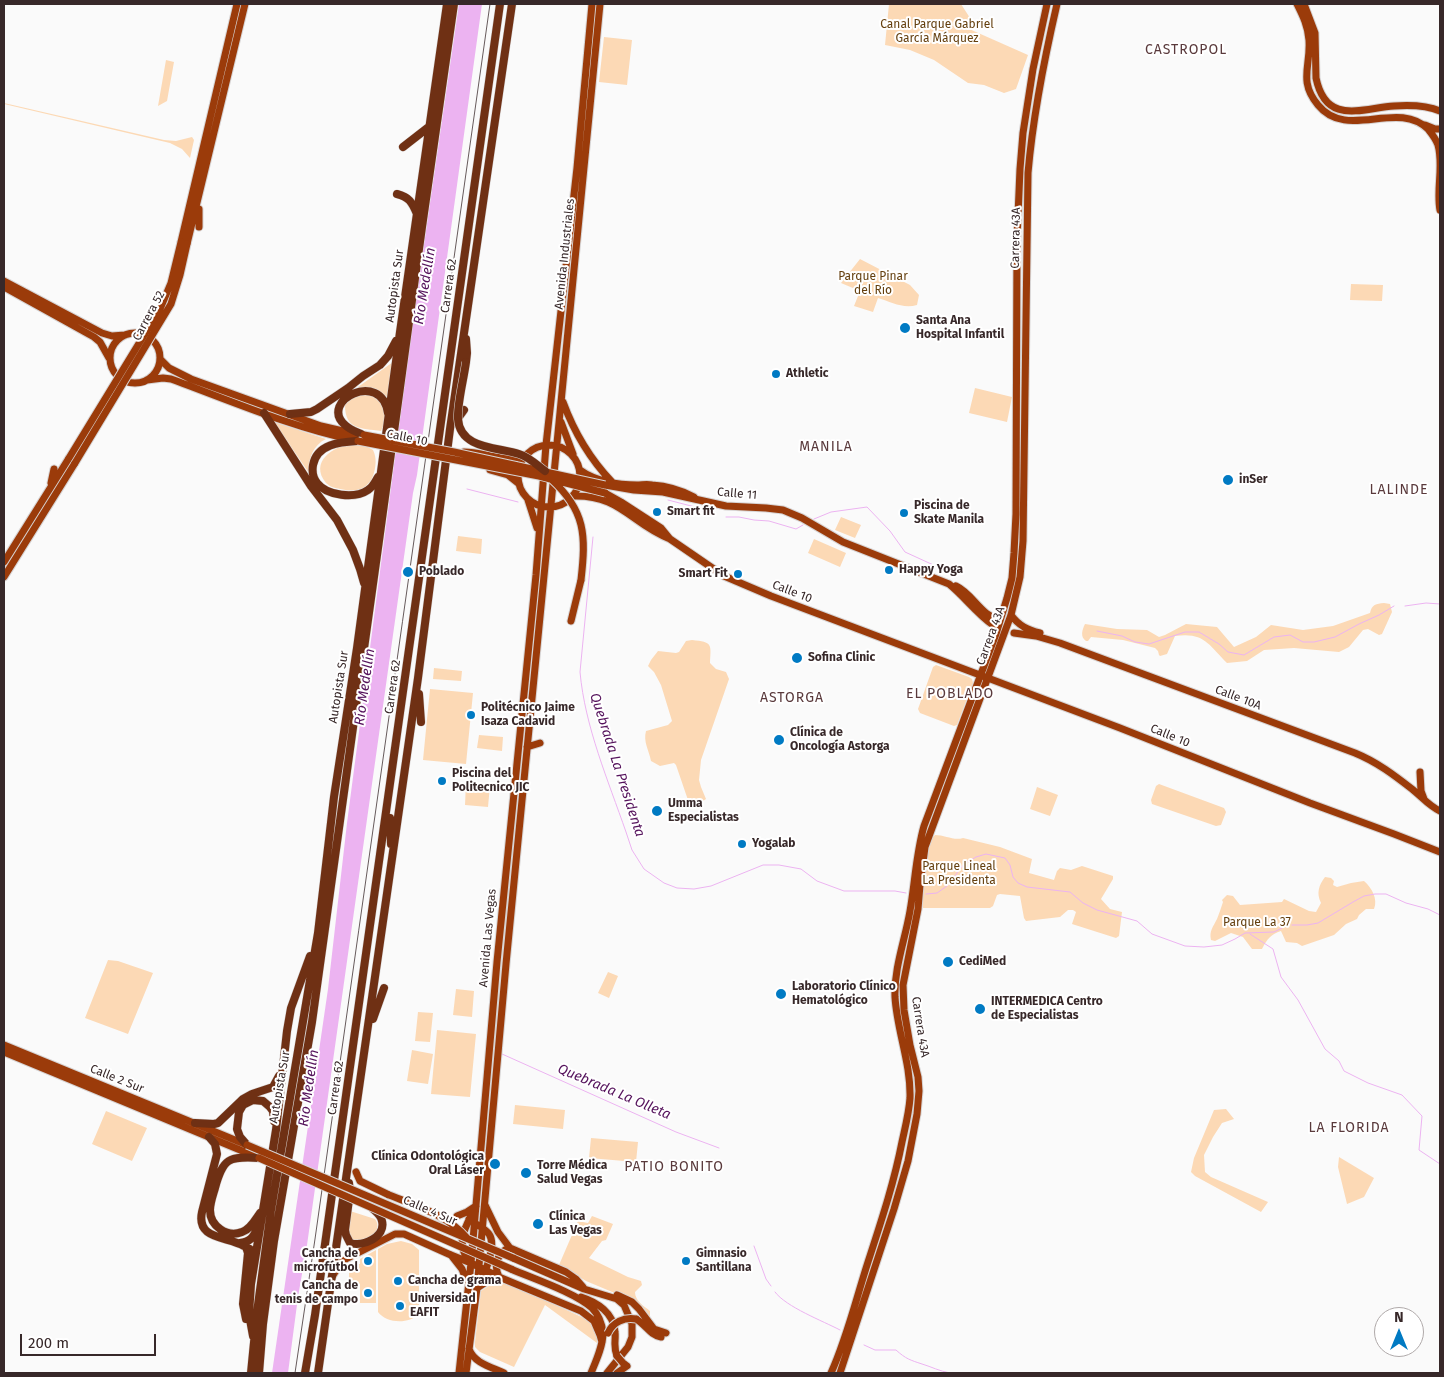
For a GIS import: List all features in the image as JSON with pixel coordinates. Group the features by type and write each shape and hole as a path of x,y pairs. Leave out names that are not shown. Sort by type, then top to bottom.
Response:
{"highway":[{"name":"Autopista Sur","path":"251,1373 271,1210 318,933 332,809 447,4"},
{"name":"Autopista Sur","path":"258,1373 274,1241 312,1022 336,838 380,538 454,4"},
{"name":"Carrera 62","path":"305,1373 389,800 500,4"},
{"name":"Carrera 62","path":"319,1373 319,1362 418,678 450,429 512,4"},
{"path":"403,147 430,126"},
{"path":"397,194 410,200 417,214"},
{"path":"409,270 422,227"},
{"path":"465,328 467,353 458,417 462,433 473,442 526,457 545,471"},
{"path":"290,414 311,412 317,409 380,365 388,356 400,332"},
{"path":"360,438 344,425 340,419 339,413 342,401 352,393 365,391 378,395 387,406 388,420"},
{"path":"450,429 464,410"},
{"path":"264,413 311,486 337,520 353,550 365,588"},
{"path":"360,438 334,443 318,453 312,468 318,485 333,493 361,493 374,485 381,470"},
{"path":"418,678 421,722"},
{"path":"389,800 392,864"},
{"path":"332,809 336,838"},
{"path":"255,1341 249,1314 251,1284 276,1130 286,1031 291,1008 318,933"},
{"path":"367,1035 384,988"},
{"path":"195,1123 218,1123 243,1099 276,1085 283,1067"},
{"path":"247,1145 240,1137 237,1129 239,1112 243,1105 249,1101 263,1101 270,1107 273,1111 276,1130"},
{"path":"211,1138 217,1150 201,1217 204,1229 213,1236 240,1243 246,1247 248,1253"},
{"path":"258,1158 240,1157 227,1162 219,1174 210,1211 211,1219 215,1226 222,1231 235,1234 249,1228 262,1207"},
{"path":"347,1166 350,1192 345,1230 348,1240 354,1244 362,1244 378,1235 382,1227 382,1220 370,1207"},
{"path":"240,1243 248,1242 253,1237 262,1207"},
{"path":"251,1327 246,1322 243,1304 248,1253 259,1237"}],"main road":[{"name":"Carrera 52","path":"195,197 207,128 237,4"},
{"name":"Carrera 52","path":"4,562 49,490 72,460 171,304 178,280 184,243 195,197 221,106 245,4"},
{"name":"Avenida Industriales","path":"542,506 546,444 578,159 592,4"},
{"name":"Avenida Industriales","path":"552,506 600,4"},
{"name":"Carrera 43A","path":"831,1373 839,1354 886,1210 899,1160 908,1112 910,1097 909,1078 897,1014 895,987 905,940 919,845 924,826 1000,620 1008,593 1014,553 1016,514 1017,247 1020,169 1023,133 1033,69 1047,4"},
{"name":"Carrera 43A","path":"840,1373 894,1209 908,1161 917,1114 918,1077 904,1010 903,985 918,909 925,846 1011,615 1020,577 1023,541 1029,164 1031,134 1038,92 1057,4"},
{"path":"1298,4 1306,22 1309,38 1306,68 1308,87 1312,97 1322,110 1331,117 1344,121 1405,117 1440,129"},
{"path":"1304,4 1315,33 1317,85 1323,97 1332,105 1352,112 1395,106 1432,108 1440,111"},
{"path":"221,106 230,98"},
{"path":"207,128 203,119 212,108"},
{"path":"1432,108 1440,116"},
{"path":"1423,124 1436,141 1439,156"},
{"path":"1440,141 1438,190 1440,210"},
{"path":"180,222 195,197"},
{"path":"195,197 198,227"},
{"path":"4,281 102,333 112,336 132,333 146,336 157,346 160,359 158,367 147,380 132,383 121,379 113,370 105,349 94,336 4,287"},
{"path":"110,358 114,344 125,335"},
{"name":"Calle 10","path":"160,359 169,368 182,375 321,426 360,438"},
{"name":"Calle 10","path":"147,380 157,378 171,379 326,434 360,438 545,471 606,485 621,502 661,528 670,539 724,576 1440,852"},
{"path":"562,399 571,422 606,485"},
{"path":"525,455 518,468 518,483 523,494 542,506 562,504 572,496 580,480 580,470 567,441 560,418"},
{"path":"454,455 468,452 502,458 519,458 538,446 546,444 566,450 574,457"},
{"path":"454,455 465,464 503,473 518,483"},
{"name":"Calle 10","path":"454,455 551,478 606,485"},
{"name":"Carrera 52","path":"4,577 28,543 55,496 72,460"},
{"path":"49,490 54,469"},
{"path":"580,470 606,485"},
{"path":"55,496 74,473"},
{"path":"551,478 568,497 579,519 584,543 581,580 571,620"},
{"path":"595,497 594,488 606,485"},
{"name":"Calle 11","path":"606,485 627,490 663,492 703,502 778,510 793,514 834,538 858,549 949,584"},
{"path":"572,496 595,497 605,500 617,506 657,534 670,539"},
{"path":"528,498 537,523 539,538"},
{"name":"Avenida Las Vegas","path":"459,1373 471,1263 470,1222 476,1206 497,962 542,506"},
{"name":"Avenida Las Vegas","path":"466,1373 477,1288 482,1269 484,1202 552,506"},
{"path":"949,584 962,589 991,617 1000,620"},
{"path":"949,584 985,620 993,625"},
{"path":"1011,615 1026,629 1072,644 1086,653"},
{"name":"Calle 10A","path":"1014,633 1048,639 1368,758 1394,775 1429,805 1440,811"},
{"path":"527,747 540,743"},
{"path":"1420,772 1421,790 1425,801"},
{"name":"Calle 2 Sur","path":"4,1045 221,1134"},
{"name":"Calle 2 Sur","path":"4,1052 211,1138"},
{"name":"Calle 4 Sur","path":"221,1134 584,1289 611,1296 621,1301 627,1310 633,1328 631,1340 623,1354 607,1373"},
{"name":"Calle 4 Sur","path":"211,1138 573,1296"},
{"path":"356,1172 360,1181 444,1218 460,1229 469,1240"},
{"path":"484,1202 493,1224 510,1248 566,1272 576,1279 584,1289"},
{"path":"476,1206 457,1216 482,1228 488,1233 492,1241 482,1269"},
{"path":"331,1280 337,1268 344,1260 395,1234 404,1234 586,1314 596,1324 602,1342"},
{"path":"499,1277 496,1267 498,1257 510,1248"},
{"path":"451,1255 462,1269 468,1286"},
{"path":"477,1288 485,1282 499,1277"},
{"path":"594,1373 610,1328 620,1320 636,1319 655,1336 664,1335 654,1329 639,1309 626,1298 612,1294 599,1294"},
{"path":"573,1296 591,1308 602,1328 602,1342 591,1373"},
{"path":"573,1296 601,1306 613,1323 615,1330 614,1344 617,1356 625,1365 617,1373"},
{"path":"469,1349 475,1360 504,1373"}],"green space":[{"name":"Canal Parque Gabriel García Márquez","path":"889,4 961,4 970,18 967,28 1028,55 1016,89 1004,93 984,85 968,83 934,60 910,50 885,45"},
{"path":"604,37 632,40 627,85 599,82"},
{"path":"166,60 174,62 167,101 158,106"},
{"path":"4,103 164,140 176,141 192,137 194,140 190,158 182,149 170,143"},
{"name":"Parque Pinar del Río","path":"860,259 910,285 919,295 917,305 902,306 878,298 873,312 854,306 860,291 841,283"},
{"path":"1351,284 1383,285 1382,301 1350,300"},
{"path":"393,362 388,397 374,390 358,387"},
{"path":"975,388 1012,397 1007,422 969,413"},
{"path":"357,394 378,398 384,406 385,422 381,431 361,428 351,423 348,419 345,405"},
{"path":"274,422 326,439 312,453 309,473"},
{"path":"345,445 366,446 373,450 376,463 373,476 367,485 360,489 345,490 331,486 326,483 321,475 320,468 322,462 331,452"},
{"path":"841,517 861,525 855,538 835,530"},
{"path":"458,536 482,539 481,554 456,551"},
{"path":"814,539 846,553 840,567 808,553"},
{"path":"1390,604 1392,612 1382,634 1379,635 1368,629 1363,630 1349,647 1339,652 1294,648 1264,650 1247,661 1227,663 1205,641 1193,636 1175,636 1167,654 1160,656 1155,648 1123,640 1091,637 1086,641 1082,635 1085,624 1117,629 1147,630 1159,637 1186,624 1217,627 1234,647 1256,637 1271,625 1303,630 1333,626 1370,613 1375,605"},
{"path":"692,640 709,645 711,652 710,663 716,669 726,672 729,679 701,760 699,780 706,799 689,803 676,765 674,763 660,766 651,761 645,735 646,731 668,725 672,721 661,685 654,672 648,666 658,651 676,653 679,652 686,641"},
{"path":"936,665 972,679 973,683 957,725 954,726 920,713 918,709 933,667"},
{"path":"434,668 462,671 461,681 433,679"},
{"path":"430,689 473,693 466,764 423,760"},
{"path":"479,735 503,737 502,751 477,748"},
{"path":"466,783 490,785 488,807 465,805"},
{"path":"1159,784 1224,808 1226,812 1221,825 1216,826 1152,804 1151,800 1156,786"},
{"path":"1037,787 1058,795 1050,816 1030,809"},
{"name":"Parque Lineal La Presidenta","path":"935,835 956,839 963,838 1000,847 1032,859 1029,873 1054,880 1060,868 1071,870 1082,866 1113,876 1101,899 1110,909 1122,912 1119,936 1116,938 1072,924 1076,912 1073,910 1068,910 1060,917 1026,921 1020,896 997,895 993,906 990,908 923,908 921,901 925,866 929,847"},
{"name":"Parque La 37","path":"1325,877 1331,878 1334,881 1333,885 1337,887 1364,881 1374,894 1374,909 1366,909 1357,919 1346,924 1334,935 1302,946 1297,943 1286,942 1281,931 1270,937 1262,949 1252,949 1243,937 1231,933 1215,941 1211,940 1211,932 1220,911 1222,900 1227,895 1233,896 1240,905 1282,902 1284,899 1309,911 1316,912 1321,903 1319,889"},
{"path":"108,960 118,961 153,973 128,1034 85,1018"},
{"path":"608,972 618,976 609,998 598,993"},
{"path":"456,989 474,991 472,1017 453,1015"},
{"path":"418,1012 433,1013 430,1042 415,1041"},
{"path":"437,1030 476,1034 470,1097 431,1094"},
{"path":"412,1050 433,1054 428,1084 407,1081"},
{"path":"515,1105 565,1110 563,1129 513,1124"},
{"path":"1226,1109 1234,1119 1222,1123 1213,1137 1204,1155 1205,1172 1211,1177 1268,1202 1261,1212 1191,1172 1194,1158 1214,1110"},
{"path":"106,1111 147,1128 132,1161 92,1144"},
{"path":"591,1138 638,1142 636,1162 589,1158"},
{"path":"1339,1157 1374,1178 1364,1197 1347,1204 1338,1167"},
{"path":"350,1211 375,1219 377,1222 376,1232 365,1239 352,1239 349,1236 348,1229"},
{"path":"592,1216 613,1224 606,1240 602,1241 589,1258 628,1277 641,1281 642,1285 635,1292 635,1295 640,1303 650,1311 650,1318 617,1294 586,1281 559,1265 578,1221 588,1223"},
{"name":"Cancha de grama","path":"401,1241 412,1244 419,1250 419,1314 410,1320 392,1321 378,1312 378,1249 387,1244"},
{"path":"376,1250 376,1303 360,1303 360,1284 349,1284 349,1264 360,1264 360,1259"},
{"path":"496,1281 504,1281 588,1320 596,1330 597,1343 545,1305 514,1367 480,1352 475,1347 475,1342 481,1291"}],"water":[{"name":"Río Medellín","path":"459,4 482,4 417,475 288,1373 272,1373 328,989 347,823 413,320"}],"waterway":[{"name":"Quebrada La Presidenta","path":"467,489 518,502"},
{"path":"668,500 695,507 714,515"},
{"path":"814,519 831,512 867,507 890,531 905,552 951,573"},
{"path":"726,517 769,521 796,529 803,525"},
{"name":"Quebrada La Presidenta","path":"593,537 580,672 583,693 592,733 605,773 632,850 644,869 664,883 677,888 694,889 711,886 763,865 779,865 801,869 817,881 844,891 895,891 906,893"},
{"path":"1405,606 1426,603 1440,604"},
{"path":"1097,631 1149,644 1185,632 1199,632 1228,652 1244,655 1274,637 1290,635 1303,642 1314,642 1335,637 1394,606"},
{"name":"Quebrada La Presidenta","path":"926,894 937,893 947,886 964,864 986,854 1005,858 1010,865 1013,877 1018,883 1027,887 1070,892 1083,903 1097,910 1137,921 1152,934 1185,946 1204,947 1222,945 1245,933 1274,932 1282,928"},
{"name":"Quebrada La Presidenta","path":"1292,925 1318,923 1364,896 1375,894 1386,894 1440,915"},
{"path":"1250,934 1273,949 1281,977 1298,1000 1325,1049 1339,1061 1344,1071 1368,1083 1402,1095 1422,1116 1419,1150 1440,1164"},
{"name":"Quebrada La Olleta","path":"502,1054 676,1132 719,1148"},
{"name":"Quebrada La Olleta","path":"754,1246 766,1279 771,1286"},
{"name":"Quebrada La Olleta","path":"775,1292 787,1303 840,1330"},
{"name":"Quebrada La Olleta","path":"864,1345 875,1350 896,1350 911,1360 950,1373"},
{"name":"Quebrada La Olleta","path":"951,1373 957,1373"}],"railway":[{"path":"295,1373 490,4"}],"place":[{"name":"Santa Ana Hospital Infantil","path":"905,328"},
{"name":"Athletic","path":"776,374"},
{"name":"inSer","path":"1228,480"},
{"name":"Smart fit","path":"657,512"},
{"name":"Piscina de Skate Manila","path":"904,513"},
{"name":"Happy Yoga","path":"889,570"},
{"name":"Poblado","path":"408,572"},
{"name":"Smart Fit","path":"738,574"},
{"name":"Sofina Clinic","path":"797,658"},
{"name":"Politécnico Jaime Isaza Cadavid","path":"471,715"},
{"name":"Clínica de Oncología Astorga","path":"779,740"},
{"name":"Piscina del Politecnico JIC","path":"442,781"},
{"name":"Umma Especialistas","path":"657,811"},
{"name":"Yogalab","path":"742,844"},
{"name":"CediMed","path":"948,962"},
{"name":"Laboratorio Clínico Hematológico","path":"781,994"},
{"name":"INTERMEDICA Centro de Especialistas","path":"980,1009"},
{"name":"Clínica Odontológica Oral Láser","path":"495,1164"},
{"name":"Torre Médica Salud Vegas","path":"526,1173"},
{"name":"Clínica Las Vegas","path":"538,1224"},
{"name":"Cancha de microfútbol","path":"368,1261"},
{"name":"Gimnasio Santillana","path":"686,1261"},
{"name":"Cancha de grama","path":"398,1281"},
{"name":"Cancha de tenis de campo","path":"368,1293"},
{"name":"Universidad EAFIT","path":"400,1306"}],"district":[{"name":"CASTROPOL","path":"1186,50"},
{"name":"MANILA","path":"826,447"},
{"name":"LALINDE","path":"1399,490"},
{"name":"EL POBLADO","path":"950,694"},
{"name":"ASTORGA","path":"792,698"},
{"name":"LA FLORIDA","path":"1349,1128"},
{"name":"PATIO BONITO","path":"674,1167"}]}
